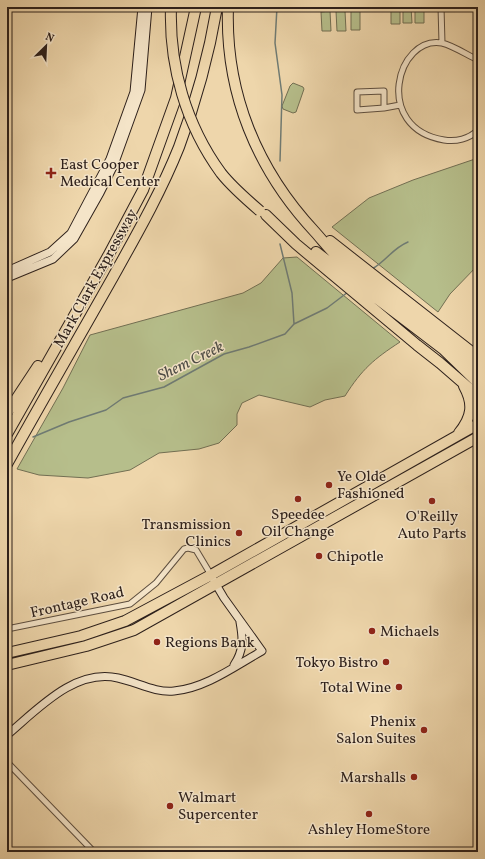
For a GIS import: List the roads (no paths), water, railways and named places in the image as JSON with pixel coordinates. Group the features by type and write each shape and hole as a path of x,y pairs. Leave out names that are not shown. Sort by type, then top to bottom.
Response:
{"highway":[{"path":"171,7 170,32 175,67 185,104 202,142 221,173 240,193 296,244 478,396"},
{"name":"Mark Clark Expressway","path":"7,434 133,211 156,157 176,98 196,7"},
{"name":"Mark Clark Expressway","path":"7,464 161,188 179,146 195,98 206,58 217,7"},
{"path":"228,7 228,47 231,69 243,115 265,165 285,197 341,260 429,334 478,383"},
{"path":"263,213 429,334 478,372"},
{"path":"304,220 478,357"},
{"path":"7,413 90,288"},
{"path":"455,437 468,420 472,408 468,393 462,383"},
{"path":"7,666 86,646 134,630 213,579 478,424"},
{"path":"7,652 80,636 124,621 213,579 478,437"},
{"path":"7,669 23,662"}],"street":[{"path":"7,271 50,252 71,233 110,159 134,92 142,7"},
{"path":"7,278 53,259 74,239 100,193 114,164 141,90 148,7"},
{"path":"441,7 442,44"},
{"path":"478,52 477,59 442,44 424,45 416,50 407,61 399,83 398,92 400,105 407,119 414,127 430,137 450,141 467,138 478,130"},
{"path":"384,108 384,91 357,92 357,110 384,108 400,105"},
{"name":"Frontage Road","path":"7,629 130,604 156,583 184,549 188,548 196,550 213,579"},
{"path":"7,735 70,684 85,678 112,676 140,683 156,690 173,691 205,683 262,651 213,579"},
{"path":"233,667 240,657 243,645 240,620"},
{"path":"7,762 94,852"}],"waterway":[{"path":"277,7 275,43 282,95 280,161"},
{"name":"Shem Creek","path":"372,269 398,248 408,242"},
{"path":"280,244 292,293 294,324"},
{"name":"Shem Creek","path":"33,437 69,422 106,410 123,398 164,387 224,354 285,334 294,324 327,308 348,292"}],"place":[{"name":"East Cooper Medical Center","path":"51,173"},
{"name":"Ye Olde Fashioned","path":"329,485"},
{"name":"Speedee Oil Change","path":"298,499"},
{"name":"O'Reilly Auto Parts","path":"432,501"},
{"name":"Transmission Clinics","path":"239,533"},
{"name":"Chipotle","path":"319,556"},
{"name":"Michaels","path":"372,631"},
{"name":"Regions Bank","path":"157,642"},
{"name":"Tokyo Bistro","path":"386,662"},
{"name":"Total Wine","path":"399,687"},
{"name":"Phenix Salon Suites","path":"424,730"},
{"name":"Marshalls","path":"414,777"},
{"name":"Walmart Supercenter","path":"170,806"},
{"name":"Ashley HomeStore","path":"369,814"}]}
